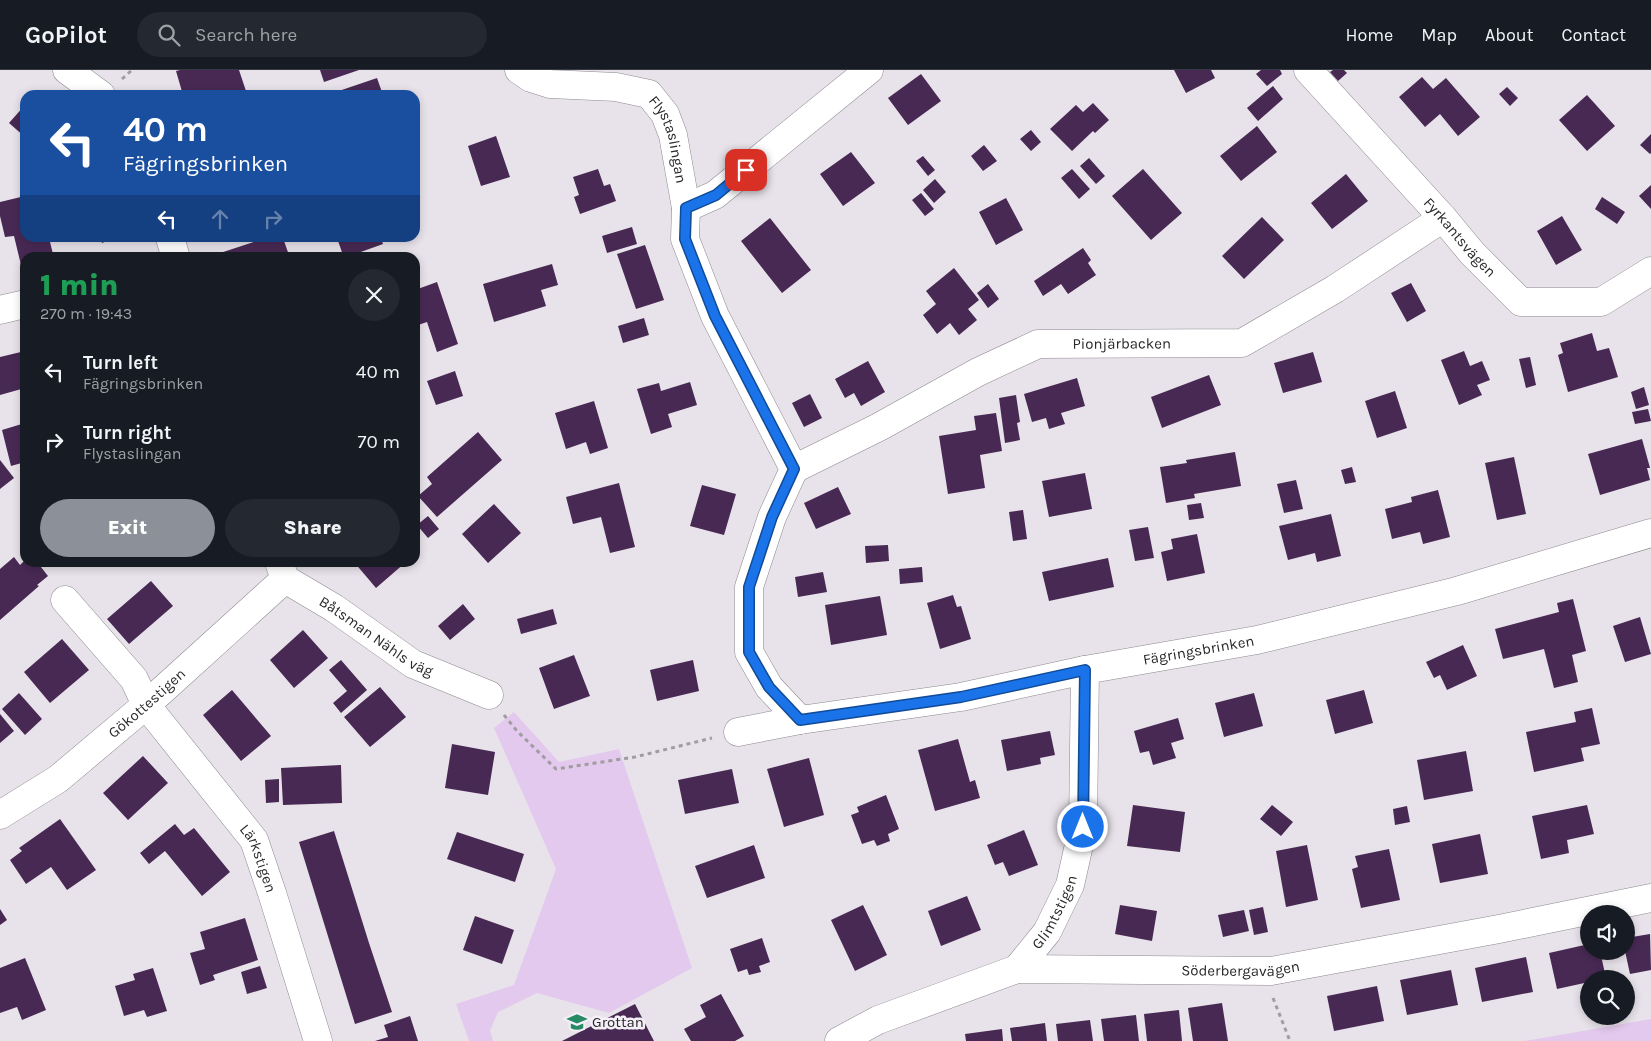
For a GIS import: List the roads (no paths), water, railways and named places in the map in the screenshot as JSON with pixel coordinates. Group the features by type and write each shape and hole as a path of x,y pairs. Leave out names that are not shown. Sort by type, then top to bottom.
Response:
{"street":[{"path":"67,70 94,90"},
{"name":"Flystaslingan","path":"519,70 531,78 550,84 616,87 649,94 665,114 673,135 686,208 685,239 715,316 794,469"},
{"path":"686,208 716,195 869,70"},
{"name":"Fyrkantsvägen","path":"1308,70 1443,218 1472,253 1521,302 1600,302 1651,271"},
{"name":"Pionjärbacken","path":"794,469 879,428 978,372 1038,344 1242,342 1335,288 1443,218"},
{"path":"0,310 20,305"},
{"path":"794,469 772,517 749,587 749,652 769,687 800,720"},
{"name":"Fägringsbrinken","path":"738,732 800,720 961,697 1085,670 1257,640 1458,591 1651,533"},
{"name":"Båtsman Nähls väg","path":"282,571 413,664 488,695"},
{"name":"Gökottestigen","path":"0,815 58,778 146,704 282,571"},
{"name":"Lärkstigen","path":"65,600 134,679 146,704 254,840 318,1041"},
{"name":"Glimtstigen","path":"1017,969 1047,932 1070,885 1083,827 1085,670"},
{"name":"Söderbergavägen","path":"839,1041 878,1020 1017,969 1271,971 1499,929 1651,898"}],"place":[{"name":"Grottan","path":"577,1022"}]}
